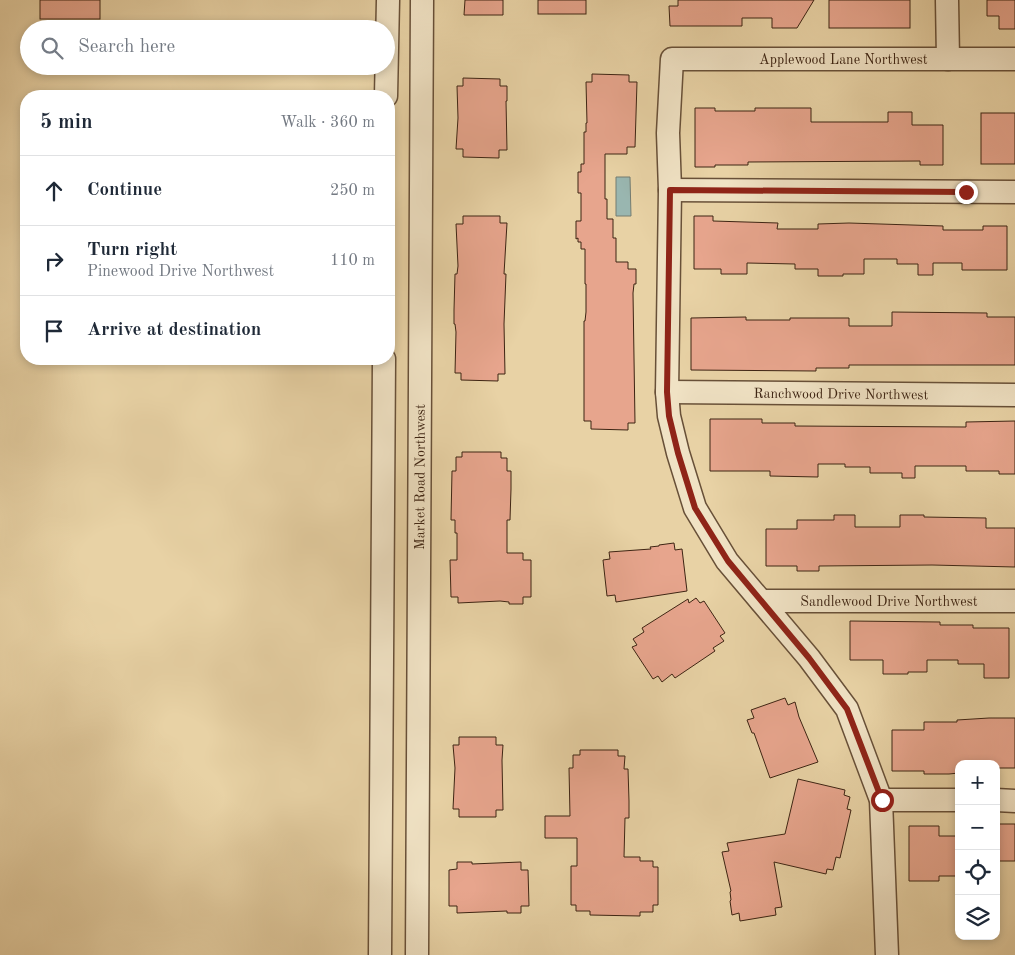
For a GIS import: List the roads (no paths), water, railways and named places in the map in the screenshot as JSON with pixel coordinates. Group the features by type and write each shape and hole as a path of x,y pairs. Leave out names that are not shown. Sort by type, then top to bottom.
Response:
{"street":[{"path":"388,0 388,20"},
{"name":"Market Road Northwest","path":"417,955 422,0"},
{"path":"947,0 948,59"},
{"name":"Applewood Lane Northwest","path":"670,190 668,133 672,59 1015,59"},
{"path":"386,75 386,90"},
{"path":"887,955 882,800 847,709 809,658 728,561 695,508 678,453 669,416 667,392 670,190 1015,192"},
{"path":"380,955 384,365"},
{"name":"Ranchwood Drive Northwest","path":"667,392 1015,395"},
{"name":"Sandlewood Drive Northwest","path":"761,601 1015,601"},
{"path":"882,800 955,800"},
{"path":"1000,800 1015,800"}],"water":[{"path":"616,177 630,177 631,216 616,216"}]}
